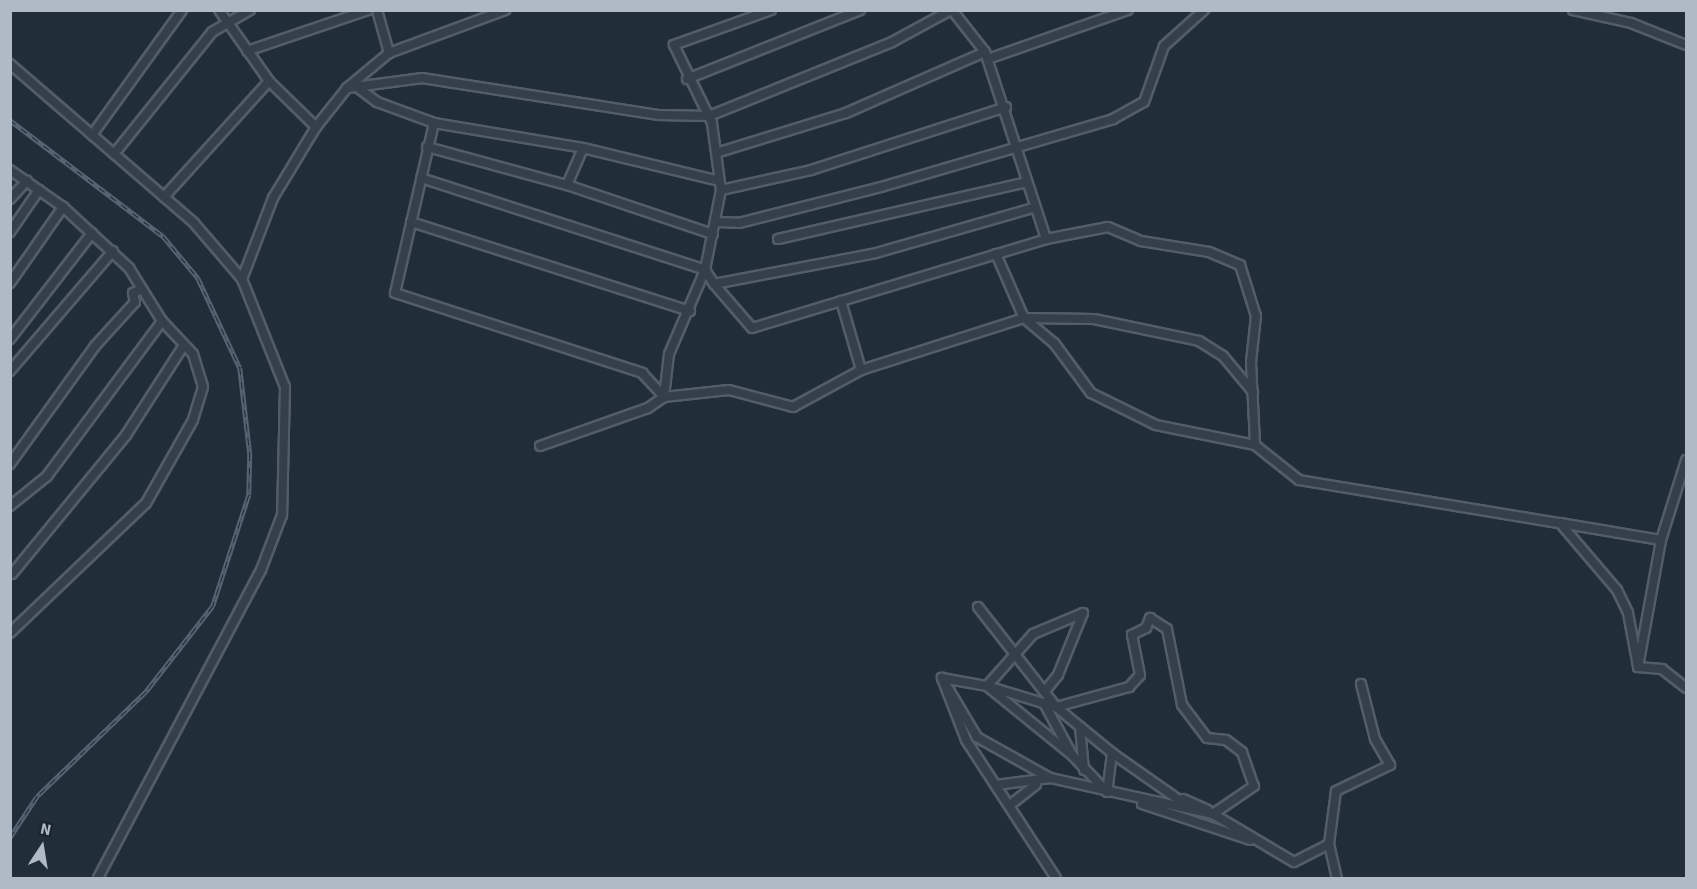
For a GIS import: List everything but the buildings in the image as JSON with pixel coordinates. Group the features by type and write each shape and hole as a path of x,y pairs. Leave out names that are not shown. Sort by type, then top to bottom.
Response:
{"street":[{"path":"92,135 182,10"},
{"path":"219,10 269,81 316,127"},
{"path":"114,154 226,20 250,10"},
{"path":"247,51 368,10"},
{"path":"377,10 389,53"},
{"path":"242,279 273,198 316,127 347,88 389,53 506,10"},
{"path":"664,397 669,354 690,311 705,270 721,190 708,116 687,79 674,45 771,10"},
{"path":"687,79 860,10"},
{"path":"347,88 422,78 659,116 708,116 892,42 952,10 987,56 1006,107 1014,147 1046,239"},
{"path":"716,153 846,113 987,56 1128,10"},
{"path":"716,222 739,224 1113,119 1144,102 1164,46 1204,10"},
{"path":"1573,10 1630,23 1686,45"},
{"path":"10,64 164,197 242,279 285,387 282,515 261,570 98,879"},
{"path":"164,197 269,81"},
{"path":"357,87 385,105 434,123 583,148 719,181"},
{"path":"721,190 811,171 1006,107"},
{"path":"434,123 395,293 642,373 664,397"},
{"path":"427,147 567,185 713,234"},
{"path":"567,185 583,148"},
{"path":"10,170 63,207 113,251 142,289 162,321 184,345 202,371 202,387 193,420 146,503 10,633"},
{"path":"421,178 705,270 714,284 752,328 1046,239 1108,227 1141,241 1209,252 1240,266 1256,316 1254,393 1256,445"},
{"path":"10,199 27,181"},
{"path":"778,239 1027,182"},
{"path":"10,232 39,190"},
{"path":"10,283 63,207"},
{"path":"714,284 876,253 1036,207"},
{"path":"411,222 690,311"},
{"path":"10,339 92,234"},
{"path":"10,371 113,251"},
{"path":"996,254 1024,318 1054,344 1080,382 1107,402 1156,425 1256,445 1308,483 1661,540"},
{"path":"10,464 96,346 135,302 133,293 142,289"},
{"path":"841,301 861,370"},
{"path":"540,446 648,408 664,397 729,390 793,407 861,370 1024,318 1094,319 1199,341 1223,356 1254,393"},
{"path":"10,506 47,476 162,321"},
{"path":"11,573 126,435 184,345"},
{"path":"1638,667 1661,540 1686,460"},
{"path":"1560,523 1617,590 1628,613 1638,667"},
{"path":"978,607 1056,707"},
{"path":"987,686 1013,651 1033,634 1083,613 1058,675 1045,691"},
{"path":"942,678 977,737 1047,779 1214,814 1254,786 1242,752 1226,740 1207,738 1182,705 1167,629 1150,618 1146,628 1132,635 1140,675 1129,687 1056,707"},
{"path":"1638,667 1662,669 1686,688"},
{"path":"942,678 987,686 1044,701 1056,707 1112,753 1193,810"},
{"path":"942,678 966,740 1056,879"},
{"path":"1336,879 1329,844 1336,791 1390,765 1375,739 1361,684"},
{"path":"987,686 1073,756"},
{"path":"1044,701 1073,756 1108,793 1265,845"},
{"path":"1080,726 1084,770"},
{"path":"1108,793 1112,753"},
{"path":"996,785 1047,779"},
{"path":"1010,805 1047,779"},
{"path":"1169,793 1214,814 1294,862 1329,844"}],"railway":[{"path":"10,120 163,236 198,278 240,368 250,454 249,495 213,606 146,692 37,797 10,838"}]}
